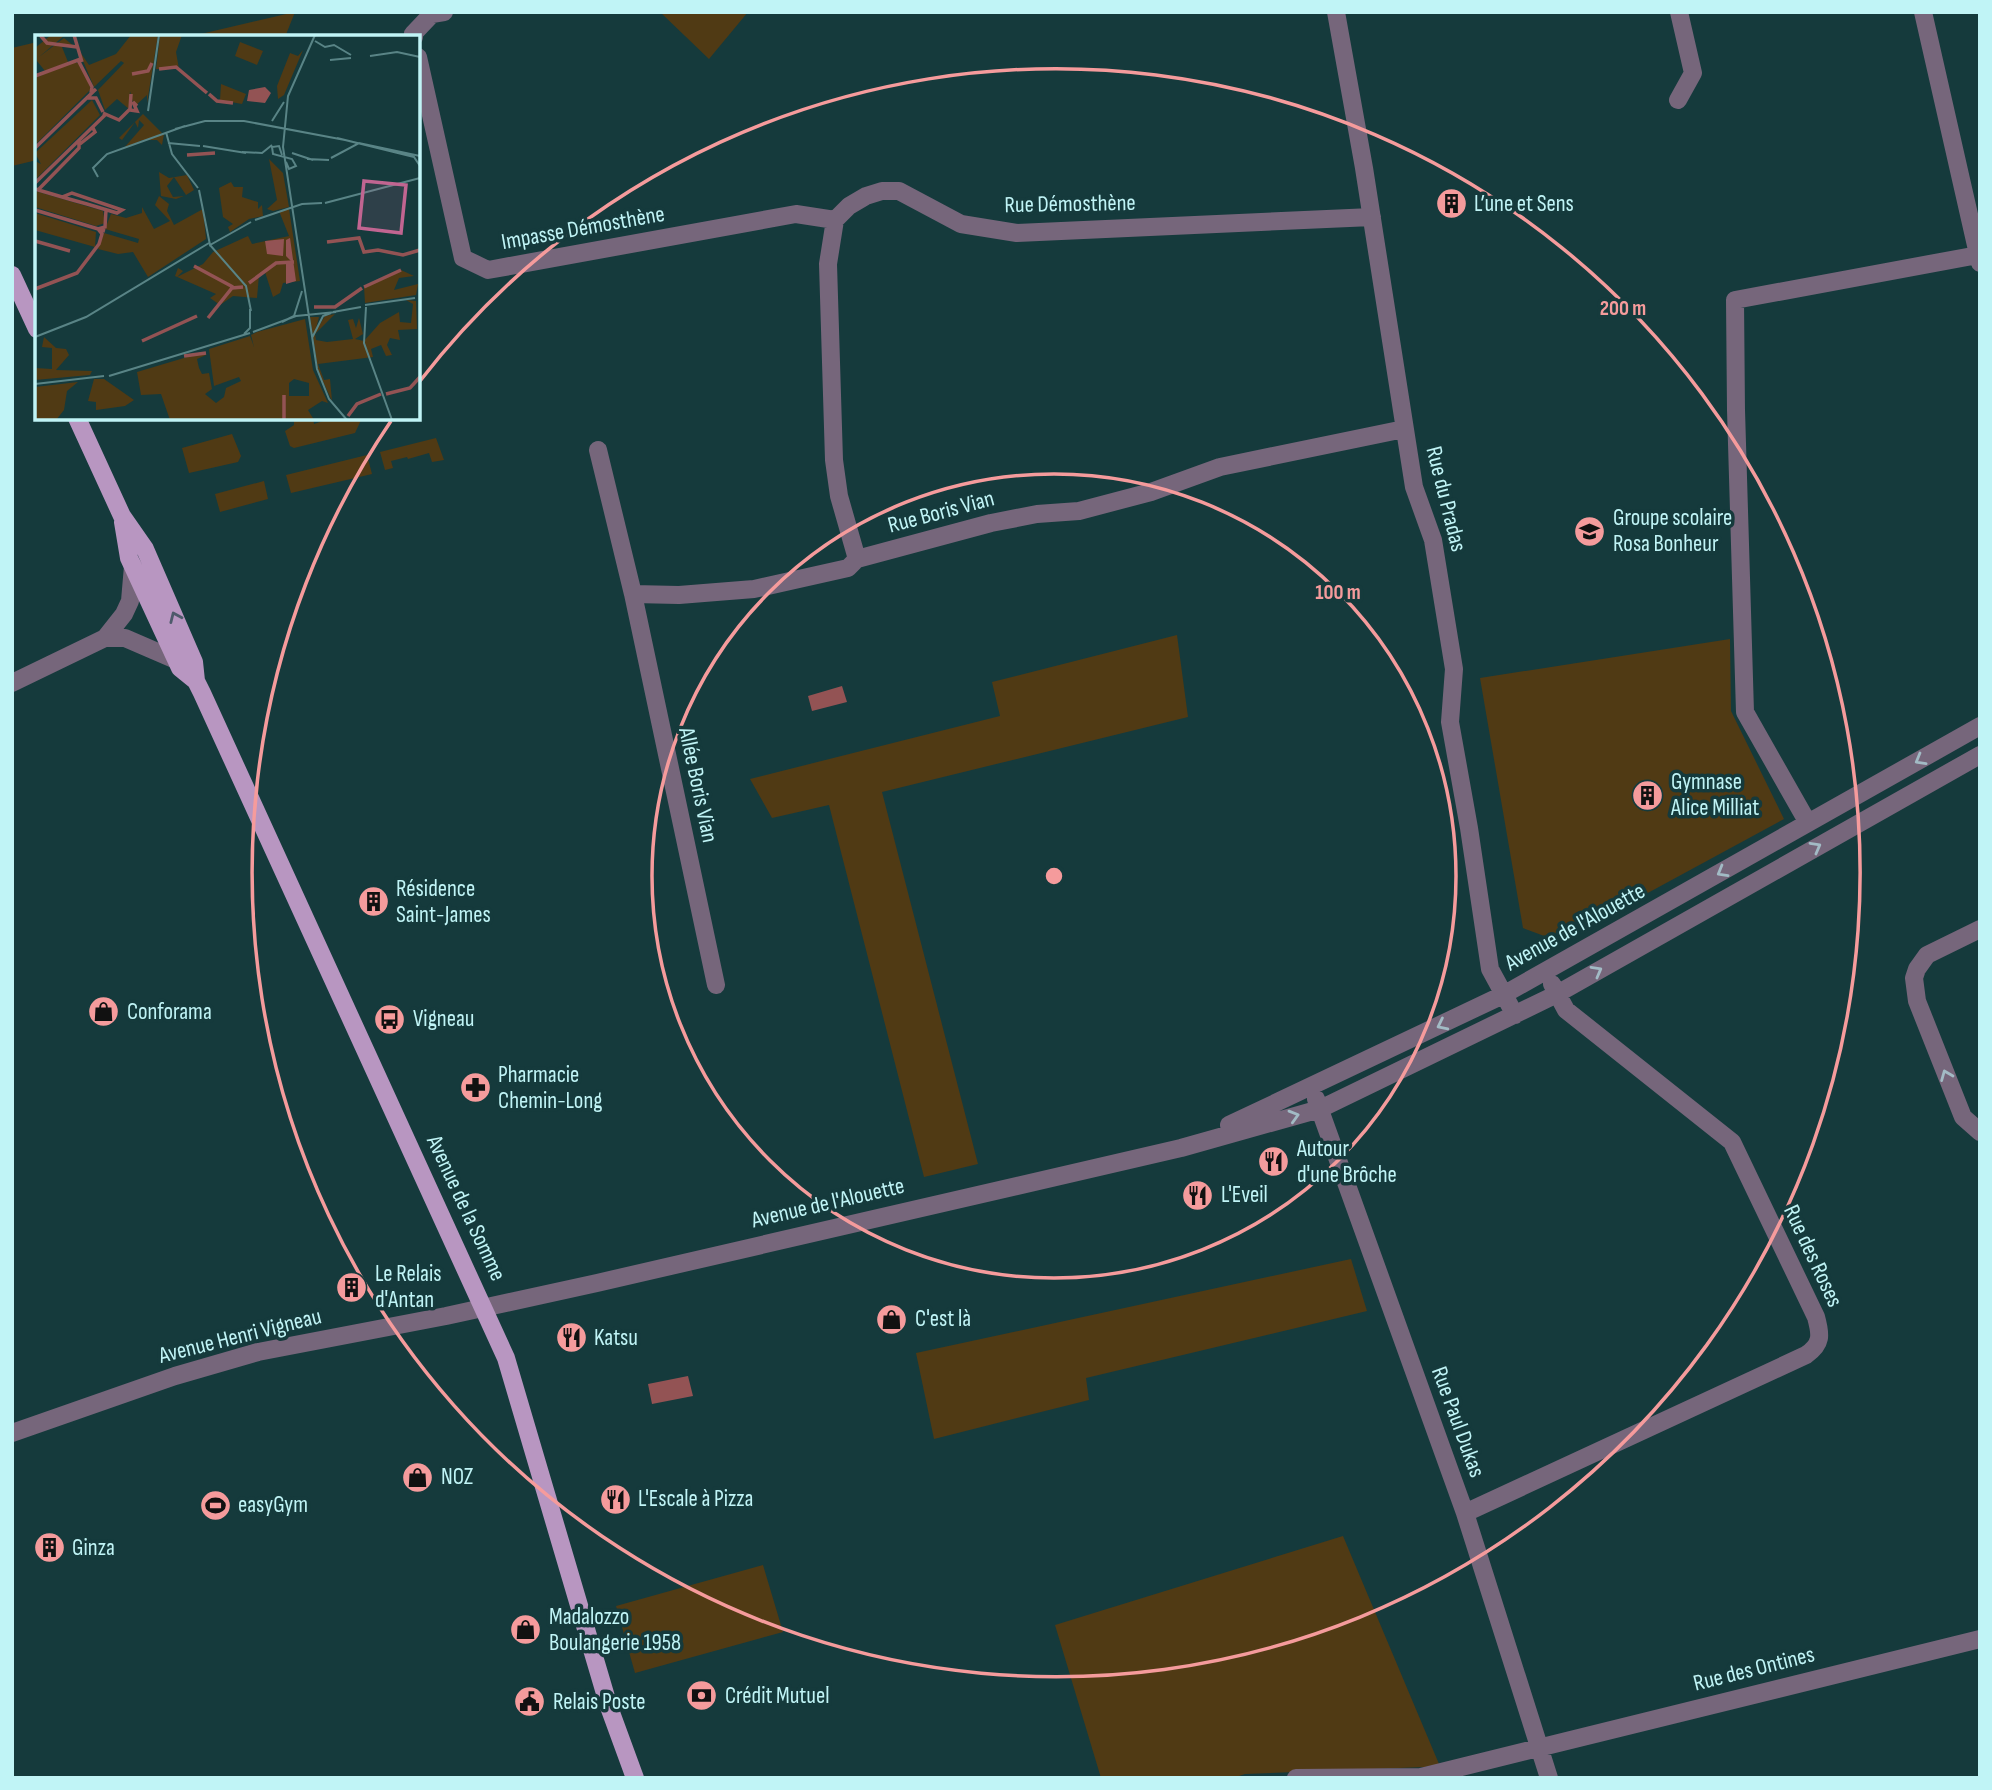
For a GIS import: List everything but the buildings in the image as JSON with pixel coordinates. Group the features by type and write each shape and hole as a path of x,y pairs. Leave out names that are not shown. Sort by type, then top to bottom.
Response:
{"main road":[{"path":"12,275 35,325"},
{"name":"Avenue de la Somme","path":"78,420 121,516 133,566 180,668 196,681"},
{"name":"Avenue de la Somme","path":"121,516 145,549 194,662 196,681 485,1307 506,1358 609,1707 635,1778"}],"street":[{"path":"413,35 432,14 444,12"},
{"name":"Rue du Pradas","path":"1336,12 1372,217 1414,487 1433,540 1454,668 1450,722 1490,969 1515,1015"},
{"path":"1678,100 1693,73 1679,12"},
{"path":"1808,823 1745,712 1735,300 1979,259 1923,12"},
{"name":"Impasse Démosthène","path":"420,66 463,258 488,271 796,214 835,220"},
{"name":"Rue Démosthène","path":"835,220 849,206 866,196 891,191 899,191 961,224 1017,233 1372,217"},
{"path":"835,220 828,264 834,460 839,496 857,559"},
{"name":"Rue Boris Vian","path":"633,594 679,595 754,589 848,568 857,559 991,523 1037,513 1079,511 1151,492 1220,467 1405,429"},
{"path":"598,450 633,594"},
{"path":"12,683 105,638 124,614 130,601 133,566"},
{"name":"Allée Boris Vian","path":"633,594 716,985"},
{"path":"105,638 125,638 176,660"},
{"name":"Avenue de l'Alouette","path":"1181,1147 1503,995 1980,726"},
{"name":"Avenue de l'Alouette","path":"485,1307 1181,1147 1320,1109 1557,994 1980,755"},
{"path":"1980,929 1927,955 1914,978 1917,1001 1963,1117 1980,1132"},
{"name":"Rue des Roses","path":"1465,1513 1806,1355 1816,1348 1820,1332 1816,1317 1732,1142 1566,1010 1545,972"},
{"name":"Rue Paul Dukas","path":"1312,1087 1465,1513 1549,1778"},
{"name":"Avenue Henri Vigneau","path":"12,1433 175,1376 258,1352 485,1307"},
{"name":"Rue des Ontines","path":"1297,1778 1421,1777 1980,1639"}],"shaded area":[{"path":"295,12 286,35 197,35"},
{"path":"660,12 748,12 709,59"},
{"path":"35,42 35,160 12,166 12,48"},
{"path":"294,420 313,420 314,424 326,420 361,420 355,433 294,448 290,446 285,431 294,425"},
{"path":"232,434 241,456 238,462 189,473 182,448"},
{"path":"436,438 444,460 432,462 429,453 391,461 393,468 385,470 380,452"},
{"path":"367,455 372,474 291,493 286,475"},
{"path":"264,481 268,499 220,512 215,494"},
{"path":"1177,635 1188,717 882,792 978,1164 924,1177 829,805 772,818 750,779 1000,716 992,682"},
{"name":"Gymnase Alice Milliat","path":"1730,639 1731,711 1784,819 1574,933 1555,940 1523,928 1480,678"},
{"path":"842,686 847,702 812,711 808,696"},
{"path":"1351,1259 1367,1311 1086,1378 1089,1400 934,1439 916,1353"},
{"path":"688,1376 693,1396 652,1404 648,1384"},
{"path":"1343,1536 1439,1764 1425,1767 1245,1774 1233,1778 1101,1778 1055,1625"},
{"path":"763,1565 783,1632 635,1673 616,1606"}],"place":[{"name":"L’une et Sens","path":"1451,204"},
{"name":"Groupe scolaire Rosa Bonheur","path":"1590,531"},
{"name":"Gymnase Alice Milliat","path":"1648,795"},
{"name":"Résidence Saint-James","path":"373,902"},
{"name":"Conforama","path":"104,1012"},
{"name":"Vigneau","path":"390,1019"},
{"name":"Pharmacie Chemin-Long","path":"475,1088"},
{"name":"Autour d'une Brôche","path":"1274,1162"},
{"name":"L'Eveil","path":"1198,1195"},
{"name":"Le Relais d'Antan","path":"352,1287"},
{"name":"C'est là","path":"892,1319"},
{"name":"Katsu","path":"571,1338"},
{"name":"NOZ","path":"418,1477"},
{"name":"L'Escale à Pizza","path":"615,1499"},
{"name":"easyGym","path":"215,1505"},
{"name":"Ginza","path":"49,1548"},
{"name":"Madalozzo Boulangerie 1958","path":"526,1630"},
{"name":"Crédit Mutuel","path":"702,1696"},
{"name":"Relais Poste","path":"530,1702"}]}
